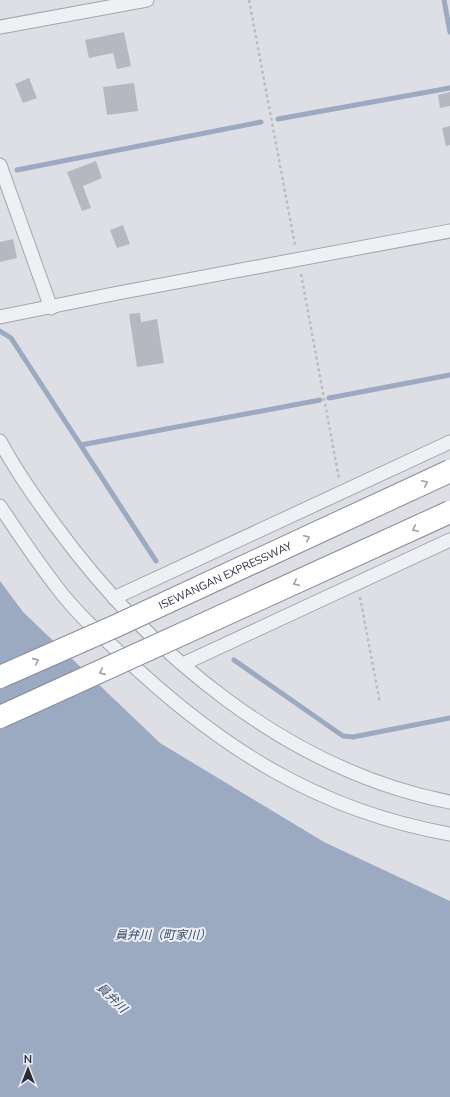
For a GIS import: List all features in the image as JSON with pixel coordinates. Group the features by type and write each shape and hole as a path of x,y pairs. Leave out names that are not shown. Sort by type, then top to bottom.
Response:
{"highway":[{"name":"ISEWANGAN EXPRESSWAY","path":"0,677 118,625 450,471"},
{"path":"0,717 450,512"}],"street":[{"path":"0,27 147,0"},
{"path":"0,165 50,308"},
{"path":"0,317 118,293 450,231"},
{"path":"0,441 12,464 72,549 114,598 183,664 250,716 283,738 313,754 375,780 414,793 450,802"},
{"path":"114,598 450,442"},
{"path":"0,506 59,590 82,617 151,683 216,734 281,776 342,805 415,828 450,834"},
{"path":"183,664 450,540"}],"path":[{"path":"249,0 342,493"},
{"path":"357,582 380,703"}],"water":[{"name":"員弁川（町家川）","path":"0,581 23,612 160,743 324,842 450,901 450,1097 0,1097"}],"building":[{"path":"124,32 131,66 117,69 113,53 89,58 85,40"},
{"path":"29,78 37,98 23,103 15,84"},
{"path":"134,83 138,111 107,115 103,87"},
{"path":"450,92 450,106 440,108 438,95"},
{"path":"450,126 450,145 446,146 442,128"},
{"path":"96,161 102,178 83,186 91,208 82,211 67,172"},
{"path":"123,225 130,244 117,248 110,230"},
{"path":"13,239 17,258 0,262 0,242"},
{"path":"140,313 141,322 157,319 164,363 137,367 129,314"}],"waterway":[{"path":"444,0 450,32"},
{"path":"278,119 450,88"},
{"path":"17,170 261,122"},
{"path":"0,331 11,338 156,561"},
{"path":"329,398 450,375"},
{"path":"81,445 320,400"},
{"path":"234,660 343,736 353,737 450,718"}],"water label":[{"name":"員弁川","path":"112,998"}]}
